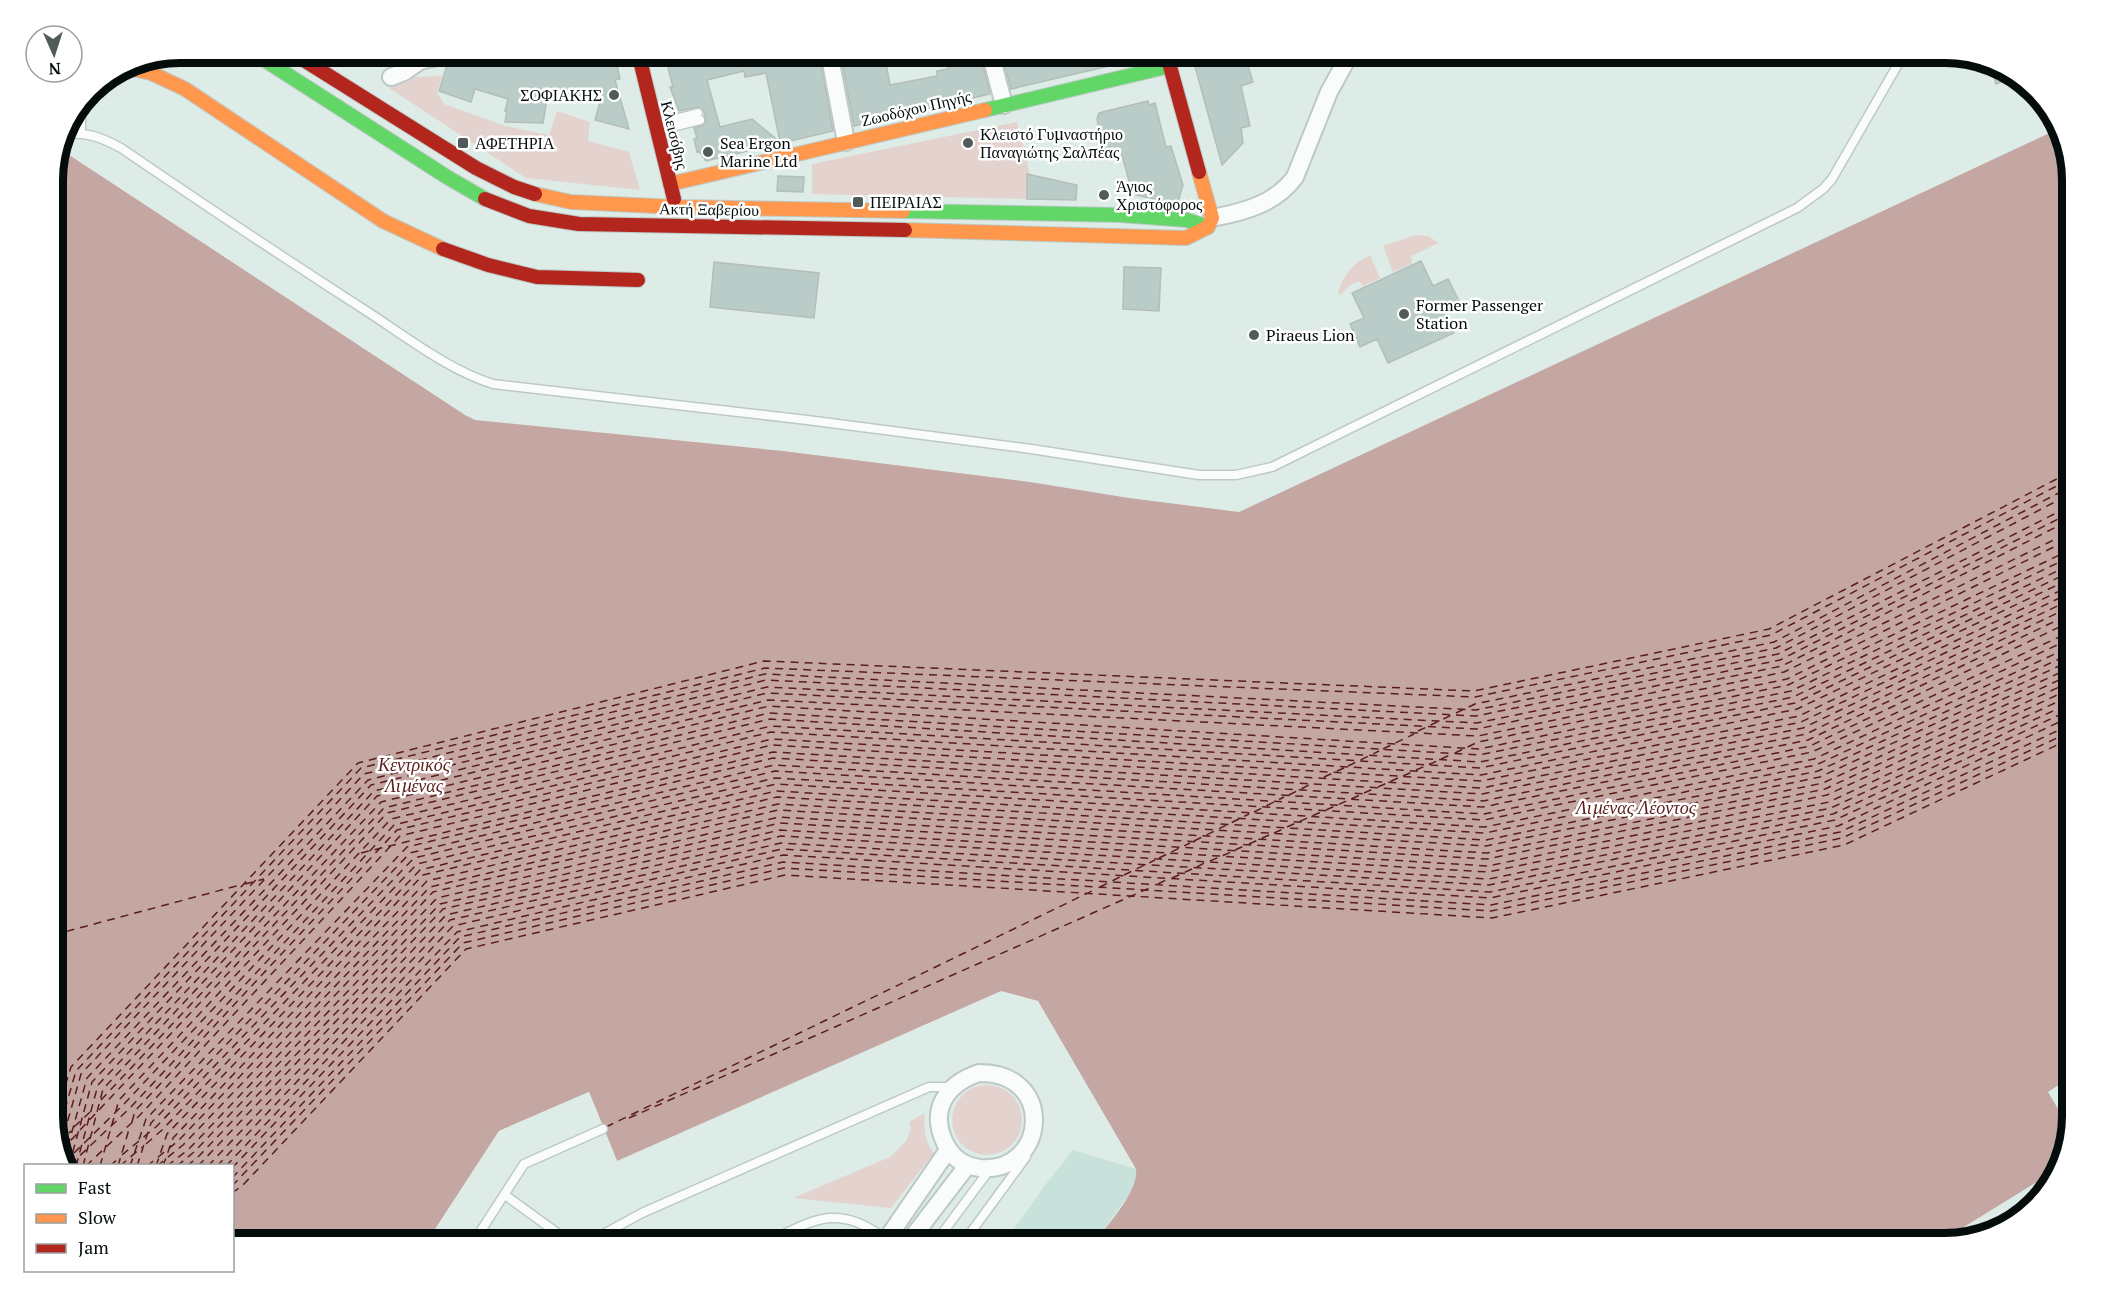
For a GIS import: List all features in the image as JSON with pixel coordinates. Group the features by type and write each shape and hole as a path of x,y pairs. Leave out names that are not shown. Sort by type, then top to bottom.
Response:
{"main road":[{"name":"Ακτή Ξαβερίου","path":"269,63 447,177 492,203 538,218 579,224 1161,238 1186,238 1210,222"},
{"name":"Ακτή Ξαβερίου","path":"309,63 476,168 514,187 548,198 571,202 676,207 1120,214 1210,222"},
{"name":"Κλεισόβης","path":"641,63 676,207 677,225"},
{"name":"Ζωοδόχου Πηγής","path":"670,184 1004,105 1154,63"},
{"path":"1169,63 1210,222"},
{"path":"139,70 151,73 184,89 383,221 439,248 488,265 537,277 638,280"}],"street":[{"path":"391,77 404,72 412,63"},
{"path":"831,63 846,142"},
{"path":"993,63 1004,105"},
{"path":"1210,222 1248,210 1275,197 1289,185 1295,177 1329,92 1345,63"},
{"path":"979,1073 993,1073 1007,1077 1022,1088 1030,1100 1034,1113 1034,1130 1028,1145 1016,1159 990,1169 967,1166 948,1150 940,1133 939,1115 943,1101 952,1087 965,1078 979,1073"},
{"path":"893,1233 948,1150"},
{"path":"916,1233 967,1166"}],"lane":[{"path":"73,133 81,132 101,138 120,148 312,276 445,361 467,374 493,384 807,420 1031,449 1179,472 1236,476 1272,467 1797,208 1823,189 1832,179 1899,63"},
{"path":"656,128 699,117"},
{"path":"81,118 81,132"},
{"path":"606,1233 642,1213 918,1091 929,1087 952,1087"},
{"path":"480,1233 524,1164 603,1129"},
{"path":"971,1233 1026,1156 1034,1130"},
{"path":"942,1233 990,1169"},
{"path":"505,1195 556,1233"},
{"path":"788,1233 813,1220 832,1217 864,1224 876,1233"}],"shaded area":[{"path":"442,76 437,92 444,104 505,126 549,135 557,111 590,122 588,141 629,152 640,190 526,178 389,88 414,77"},
{"name":"Κλειστό Γυμναστήριο Παναγιώτης Σαλπέας","path":"1017,122 1030,174 1027,176 1027,199 934,197 933,199 922,199 921,197 865,195 864,198 851,198 851,195 812,194 812,164"},
{"path":"1416,235 1428,236 1439,243 1411,256 1412,264 1393,272 1383,246"},
{"path":"1370,255 1380,278 1363,286 1359,281 1350,285 1341,295 1338,293 1350,270"},
{"path":"987,1085 1000,1088 1012,1095 1019,1107 1022,1120 1019,1133 1012,1145 1000,1152 987,1155 974,1152 962,1145 955,1133 952,1120 955,1107 962,1095 974,1088"},
{"path":"925,1113 925,1134 934,1153 891,1208 793,1198 890,1157 906,1141 911,1129 909,1122"},
{"path":"1073,1150 1136,1169 1137,1177 1132,1191 1101,1233 1011,1233"}],"water":[{"path":"2052,132 2062,172 2062,1083 2048,1092 2062,1116 2058,1146 2044,1178 1955,1232 1945,1233 1102,1233 1133,1188 1136,1169 1038,1001 1001,991 617,1161 589,1092 499,1131 433,1233 234,1233 234,1164 74,1164 65,1139 63,1124 63,172 66,153 475,420 783,451 1030,482 1239,512"}],"pier":[{"path":"589,1092 617,1161 614,1162 588,1096 501,1133 437,1233 433,1233 499,1131"}],"building":[{"path":"454,63 616,63 620,79 615,80 629,129 595,120 602,95 585,100 569,98 567,94 547,99 543,123 505,122 508,99 475,89 471,102 439,91 447,65"},
{"path":"667,63 821,63 833,131 706,161 699,151 697,152 694,139 697,138 694,128 706,122 704,111 697,107 679,111 670,87 673,87","holes":["744,71 745,77 766,73 780,142 752,119 720,127 707,80"]},
{"path":"842,63 886,63 890,85 937,76 937,71 948,69 947,63 983,63 990,94 854,126"},
{"path":"1004,63 1122,63 1011,89"},
{"path":"1194,63 1247,63 1253,82 1241,86 1250,126 1241,128 1243,143 1222,165"},
{"path":"1993,74 2006,80 1996,84"},
{"path":"1148,101 1149,105 1155,103 1166,147 1171,146 1183,185 1177,205 1136,195 1135,188 1131,188 1121,152 1105,156 1104,143 1097,136 1099,113"},
{"path":"1027,174 1077,185 1076,200 1027,199"},
{"path":"778,176 804,177 803,192 777,191"},
{"name":"Former Passenger Station","path":"1421,261 1433,286 1448,279 1460,303 1443,310 1454,333 1388,363 1377,339 1360,347 1350,324 1364,318 1352,293"},
{"path":"714,262 819,273 814,318 710,307"},
{"path":"1124,267 1161,268 1159,311 1123,309"}],"ferry route":[{"path":"63,1093 71,1067 358,763 764,661 1474,691 1769,629 2062,476"},
{"path":"63,1115 76,1071 361,768 765,668 1475,697 1771,635 2062,483"},
{"path":"1418,731 1475,704 1774,642 2062,491"},
{"path":"64,1133 81,1074 364,774 765,674 1476,710 1776,648 2062,498"},
{"path":"67,1148 87,1078 368,780 766,680 1476,716 1778,654 2062,510"},
{"path":"71,1159 92,1082 371,785 767,687 1477,723 1780,660 2062,517"},
{"path":"77,1164 98,1085 374,791 767,693 1477,729 1782,666 2062,524"},
{"path":"84,1164 103,1089 377,796 768,700 1478,736 1784,672 2062,536"},
{"path":"1455,753 1478,742 1787,679 2062,543"},
{"path":"101,1100 381,802 769,706 1479,749 1788,685 2062,554"},
{"path":"80,1130 384,808 769,713 1479,755 1791,691 2062,561"},
{"path":"101,1164 119,1100 387,813 770,719 1480,762 1793,697 2062,569"},
{"path":"74,1153 124,1104 391,819 771,726 1480,768 1795,703 2062,576"},
{"path":"73,1162 130,1108 394,825 771,732 1481,775 1797,709 2062,583"},
{"path":"132,1122 135,1111 397,830 772,739 1481,781 1799,716 2062,590"},
{"path":"88,1164 140,1115 400,836 772,745 1482,788 1801,722 2062,597"},
{"path":"361,853 773,752 1482,794 1803,728 2062,604"},
{"path":"131,1164 146,1119 407,847 773,758 1483,801 1806,734 2062,611"},
{"path":"138,1164 151,1123 410,853 774,765 1483,807 1808,740 2062,618"},
{"path":"122,1155 157,1126 414,858 775,771 1484,814 1810,746 2062,626"},
{"path":"146,1144 417,864 775,778 1484,820 1812,752 2062,636"},
{"path":"157,1164 167,1134 420,870 776,784 1485,827 1814,759 2062,643"},
{"path":"164,1164 173,1138 423,875 776,791 1485,833 1816,765 2062,651"},
{"path":"149,1164 178,1141 427,881 777,797 1486,840 1818,771 2062,658"},
{"path":"159,1164 183,1145 430,887 778,804 1486,846 1820,777 2062,665"},
{"path":"170,1164 189,1149 433,892 778,810 1487,853 1823,783 2062,672"},
{"path":"179,1164 194,1152 437,898 779,817 1487,859 1825,789 2062,679"},
{"path":"189,1164 440,904 780,823 1488,866 1827,795 2062,686"},
{"path":"200,1164 443,909 780,830 1488,872 1829,802 2062,693"},
{"path":"210,1164 446,915 781,836 1489,879 1831,808 2062,700"},
{"path":"219,1164 450,920 781,843 1489,885 1833,814 2062,707"},
{"path":"228,1164 453,926 782,849 1490,892 1835,820 2062,714"},
{"path":"234,1166 457,932 783,855 1490,898 1838,826 2062,721"},
{"path":"234,1176 460,937 783,862 1491,905 1840,832 2062,729"},
{"path":"1383,749 1414,734"},
{"path":"234,1184 463,943 784,868 1491,911 1842,838 2062,736"},
{"path":"234,1192 242,1186 466,949 785,875 1492,918 1844,845 2062,743"},
{"path":"1348,766 1379,751"},
{"path":"1441,759 1450,755"},
{"path":"1416,770 1437,761"},
{"path":"1324,777 1344,768"},
{"path":"1403,776 1412,772"},
{"path":"1378,787 1398,778"},
{"path":"1289,795 1309,785"},
{"path":"1364,793 1373,789"},
{"path":"1326,810 1360,795"},
{"path":"1254,812 1284,797"},
{"path":"1287,827 1321,812"},
{"path":"1194,841 1249,814"},
{"path":"1274,833 1283,829"},
{"path":"1249,844 1269,835"},
{"path":"1159,858 1190,843"},
{"path":"1235,850 1244,846"},
{"path":"1210,861 1231,852"},
{"path":"1124,875 1155,860"},
{"path":"1197,867 1206,862"},
{"path":"1172,878 1192,869"},
{"path":"1100,887 1120,877"},
{"path":"245,884 264,879"},
{"path":"1158,884 1168,879"},
{"path":"63,932 240,885"},
{"path":"629,1118 1154,886"},
{"path":"606,1127 1096,889"},
{"path":"74,1127 90,1112"},
{"path":"119,1164 130,1126"},
{"path":"65,1137 71,1131"},
{"path":"66,1145 77,1134"},
{"path":"122,1164 142,1147"},
{"path":"112,1164 119,1158"}],"traffic: fast":[{"path":"269,63 485,199"},
{"path":"985,110 1170,66"},
{"path":"903,211 1120,215 1187,220 1208,227"}],"traffic: slow":[{"path":"139,70 151,73 185,89 383,221 443,249"},
{"path":"670,184 985,110"},
{"path":"905,230 1186,238 1208,227 1212,218 1199,172"},
{"path":"535,194 571,202 676,207 903,211"}],"traffic: jam":[{"path":"309,63 476,168 514,187 535,194"},
{"path":"641,63 674,199"},
{"path":"1169,63 1199,172"},
{"path":"485,199 529,216 579,224 905,230"},
{"path":"443,249 488,265 537,277 638,280"}],"place":[{"name":"ΣΟΦΙΑΚΗΣ","path":"614,95"},
{"name":"ΑΦΕΤΗΡΙΑ","path":"463,143"},
{"name":"Κλειστό Γυμναστήριο Παναγιώτης Σαλπέας","path":"968,143"},
{"name":"Sea Ergon Marine Ltd","path":"708,152"},
{"name":"Άγιος Χριστόφορος","path":"1104,195"},
{"name":"ΠΕΙΡΑΙΑΣ","path":"858,202"},
{"name":"Former Passenger Station","path":"1404,314"},
{"name":"Piraeus Lion","path":"1254,335"}],"water label":[{"name":"Κεντρικός Λιμένας","path":"414,775"},
{"name":"Λιμένας Λέοντος","path":"1636,808"}]}
